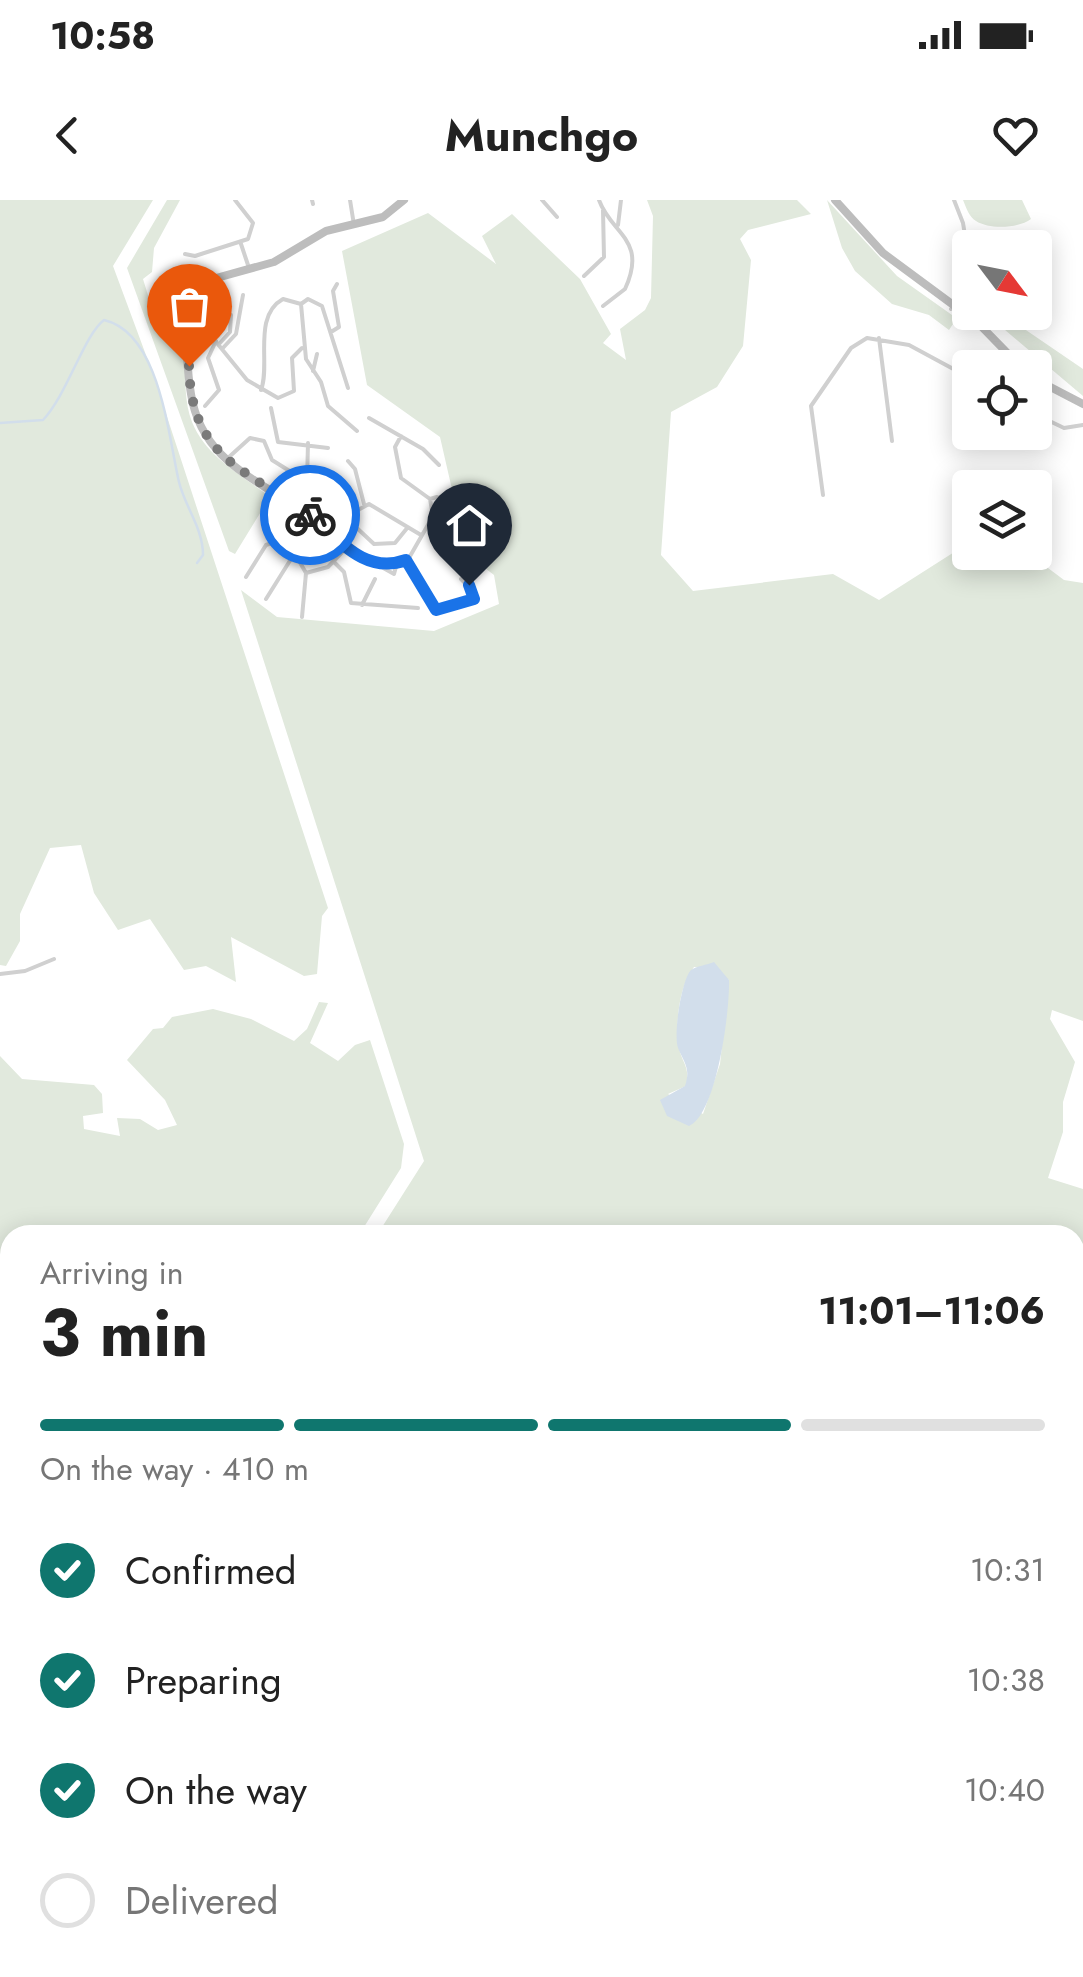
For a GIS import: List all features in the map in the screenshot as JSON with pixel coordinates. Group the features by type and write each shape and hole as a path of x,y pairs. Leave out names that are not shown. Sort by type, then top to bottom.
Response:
{"street":[{"path":"185,254 196,256 242,244 251,236 253,223 234,200"},
{"path":"350,200 354,225"},
{"path":"397,564 394,574 346,548 326,529 226,460 209,442 195,411 180,291 280,260 326,232 383,217 404,200"},
{"path":"542,200 558,217"},
{"path":"584,276 604,257 603,210 599,200"},
{"path":"618,225 621,200"},
{"path":"835,200 883,253 952,306"},
{"path":"954,200 964,230"},
{"path":"602,306 623,291 630,278 630,242 603,210"},
{"path":"242,244 250,270"},
{"path":"331,332 339,327 334,290 337,284"},
{"path":"219,345 236,334 242,295"},
{"path":"260,390 264,378 261,358 272,308 283,299 301,304 311,298 319,301 348,388"},
{"path":"301,304 302,348 328,406 357,431"},
{"path":"205,406 219,390 208,355 230,332 232,315"},
{"path":"187,327 203,329 241,374 260,390 278,398 294,392 292,358 302,348"},
{"path":"981,330 1004,350"},
{"path":"823,496 810,412 812,401 855,344 879,338 908,345 952,368"},
{"path":"879,338 892,441"},
{"path":"314,370 317,354"},
{"path":"1052,389 1080,405"},
{"path":"271,408 278,442"},
{"path":"369,418 440,465"},
{"path":"1052,422 1064,428 1083,425"},
{"path":"400,436 395,447 401,478 430,499"},
{"path":"226,460 250,438 270,446 278,442 308,443 328,448"},
{"path":"306,481 308,443"},
{"path":"270,446 272,460 306,481 327,501"},
{"path":"348,460 355,468 364,504"},
{"path":"430,499 436,497 456,507"},
{"path":"377,564 397,564 414,553 430,523 430,499"},
{"path":"326,529 364,504 375,506 422,535"},
{"path":"344,516 374,544 395,543 408,527"},
{"path":"430,523 450,536"},
{"path":"246,576 269,543 282,541 296,551 306,573 302,617"},
{"path":"306,573 334,562 346,548"},
{"path":"266,599 296,551"},
{"path":"406,560 436,610 474,599 473,591 460,579"},
{"path":"334,562 344,572 348,599 362,605 418,608"},
{"path":"362,605 374,579"},
{"path":"0,974 24,971 54,959"},
{"path":"700,1977 738,1977"}],"shaded area":[{"path":"0,200 153,200 113,266 153,374 328,908 322,916 317,974 304,976 231,937 236,982 206,966 184,970 150,919 118,930 94,893 81,845 50,848 20,914 20,941 6,966 0,965"},
{"path":"167,200 180,200 154,248 152,272 143,279 151,305 169,301 177,314 184,343 188,407 198,434 226,464 270,497 235,554 229,551 127,268"},
{"path":"647,200 797,200 811,214 748,230 740,239 751,260 743,346 717,387 671,412 661,555 693,591 833,574 879,600 952,553 952,570 1051,570 1064,580 1083,583 1083,1021 1052,1010 1050,1019 1075,1062 1063,1102 1063,1132 1048,1178 1083,1189 1083,1225 383,1225 424,1161 241,590 277,617 434,631 499,604 494,575 477,562 496,520 477,506 467,523 459,520 440,437 367,385 342,251 428,213 496,264 482,236 512,214 580,279 611,334 603,343 626,360 620,329 645,310 651,298 653,216","holes":["694,967 704,967 729,980 720,1064 703,1114 668,1094 686,1086 678,1016 685,984"]},
{"path":"827,200 897,276 952,315 949,330 929,315 892,304 855,271 842,248"},
{"path":"963,200 1022,200 1031,219 1004,227 989,226 971,217"},
{"path":"1005,330 1026,330 1083,369 1083,396 1052,370 1052,350 1029,350"},
{"path":"714,962 729,980 724,1036 707,1102 699,1118 689,1126 667,1116 660,1100 685,1086 687,1080 677,1031 688,975 693,969"},
{"path":"319,1002 328,1003 310,1043 338,1061 355,1045 370,1040 404,1144 401,1168 365,1225 0,1225 0,1056 22,1079 94,1085 102,1094 103,1113 83,1116 84,1129 120,1136 117,1118 140,1119 158,1130 177,1125 165,1100 127,1060 153,1029 163,1028 172,1017 213,1009 251,1019 294,1041 307,1029"}],"waterway":[{"path":"0,423 43,420 104,320 123,329 138,344 158,388 179,482 202,545 203,555 197,563"}],"way so far":[{"path":"189,366 195,411 214,450 234,468 310,515"}],"route":[{"path":"310,515 363,560 380,564 406,560 436,610 474,599 469,585"}]}
